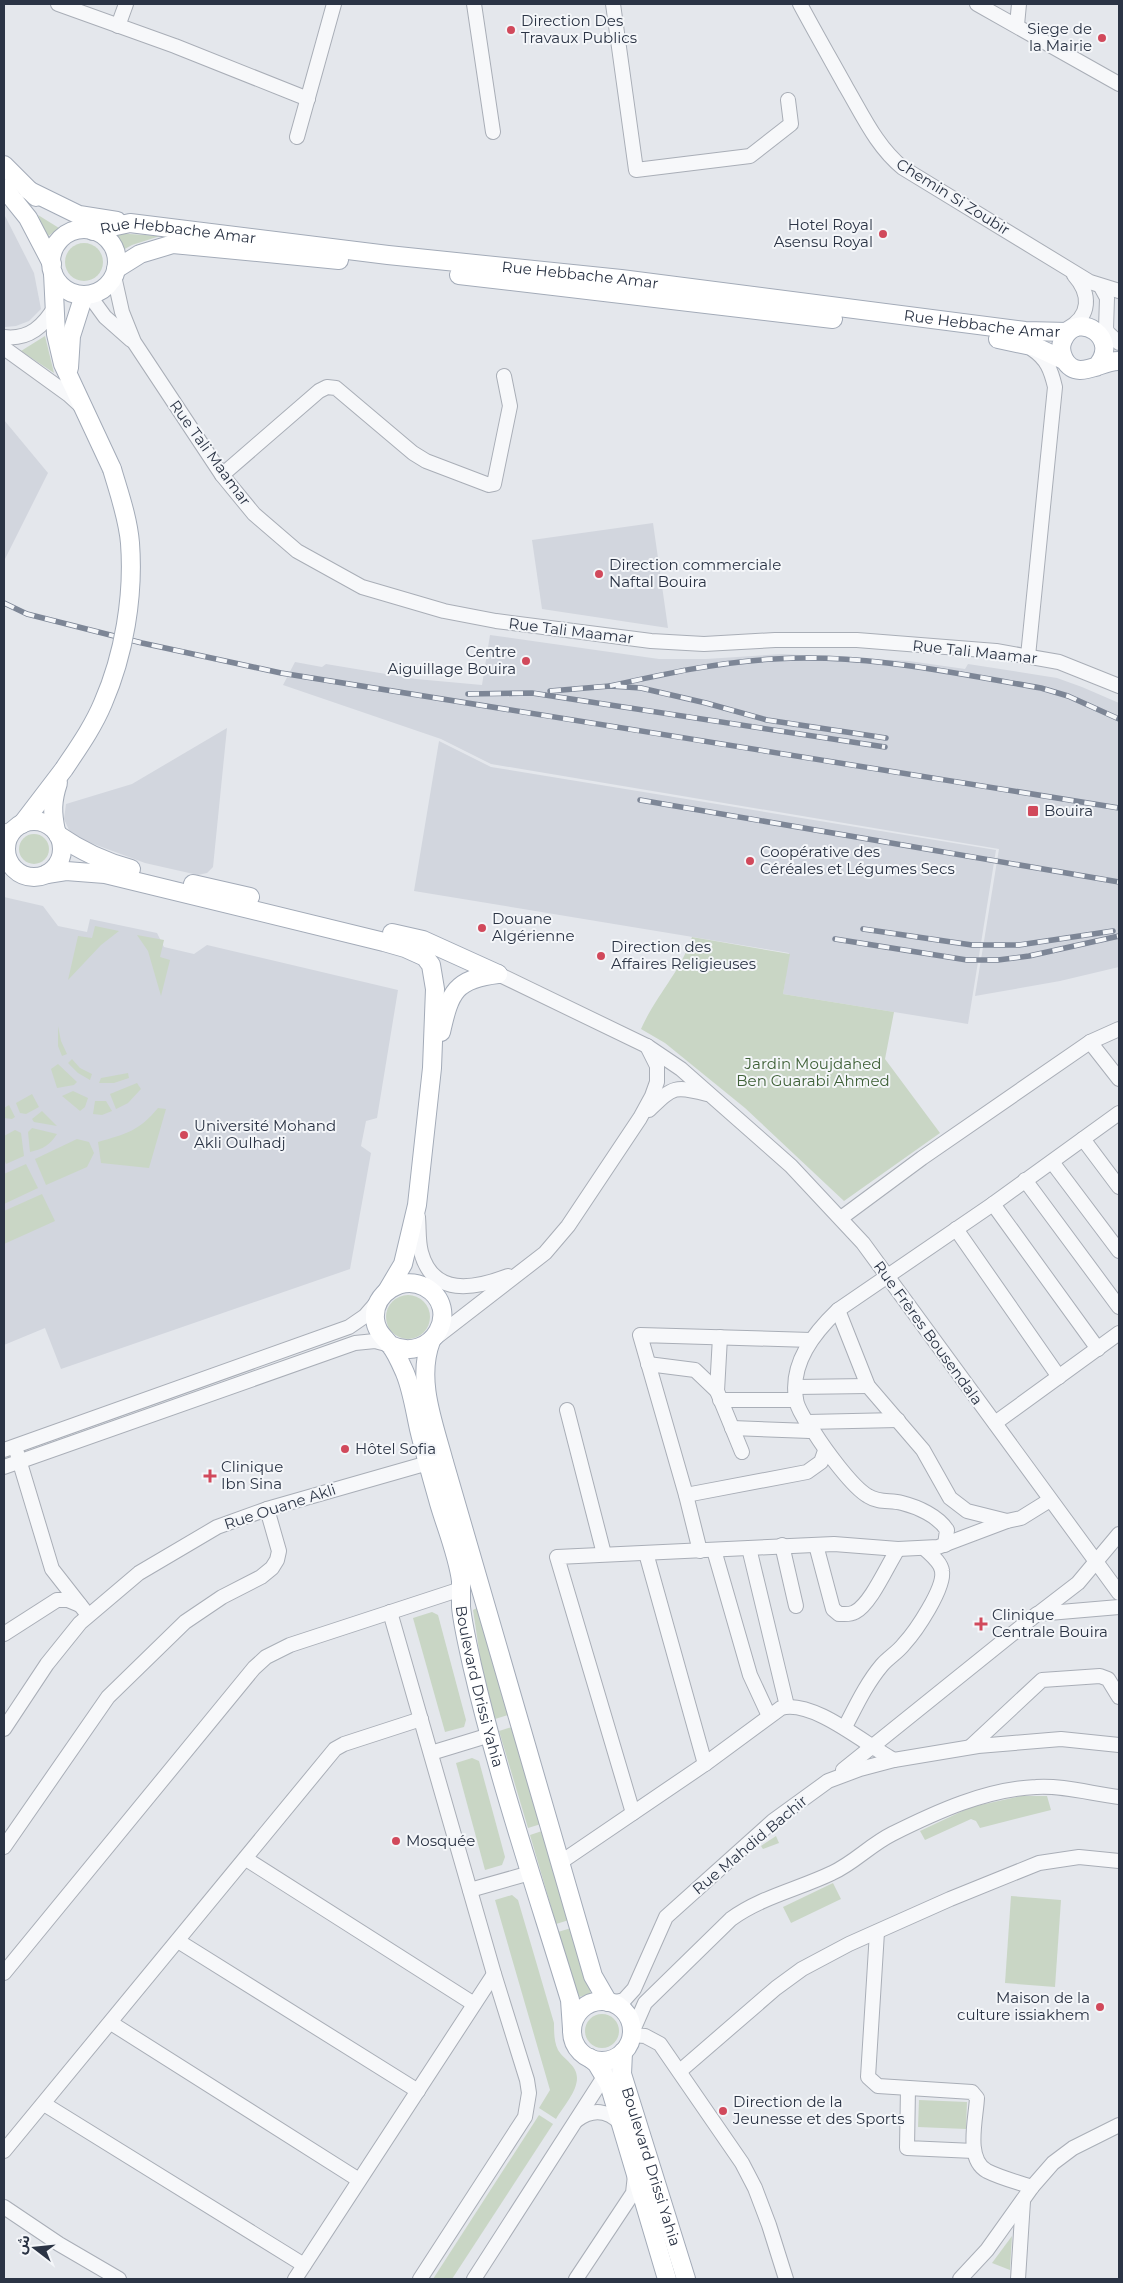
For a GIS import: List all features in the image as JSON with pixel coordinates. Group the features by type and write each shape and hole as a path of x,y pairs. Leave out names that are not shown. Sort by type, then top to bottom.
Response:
{"main road":[{"path":"4,165 51,211 110,242 116,255 115,272 104,289 87,295 67,290 61,286 28,218 4,188"},
{"path":"28,190 79,215 130,223"},
{"name":"Rue Hebbache Amar","path":"90,230 130,223 388,255 621,279 1025,332 1073,324"},
{"path":"90,230 69,233 61,239 52,255 58,350 82,407 112,469 123,506 130,542 131,576 125,628 113,675 102,704 86,735 64,769 14,828 7,847 9,864 29,876 66,871 105,874 384,942 416,952 425,957 431,965 434,977 432,1068 417,1205 403,1264 383,1295 375,1313 380,1334 390,1345 407,1350 424,1346 431,1341 440,1326 442,1318 438,1301 433,1294 426,1288 410,1283 401,1284 383,1295"},
{"name":"Rue Hebbache Amar","path":"115,272 131,258 161,246 173,244 202,246 790,314 1022,344 1064,360"},
{"path":"69,378 71,336 87,295"},
{"path":"1089,369 1104,355 1110,339 1087,327 1073,324 1061,345 1064,360 1069,366 1089,369 1110,360 1119,360"},
{"path":"47,874 61,857 61,842 52,810 53,796 64,769"},
{"path":"14,828 37,821 51,826 57,833 83,851 110,863 423,940 498,974"},
{"path":"432,1068 448,1002 456,990 465,981 498,974"},
{"name":"Boulevard Drissi Yahia","path":"431,1341 427,1353 425,1381 434,1421 593,1976 610,2002"},
{"name":"Boulevard Drissi Yahia","path":"390,1345 405,1373 460,1579 461,1609 470,1656 490,1735 530,1873 570,2000 572,2029"},
{"path":"596,2002 610,2002 618,2006 627,2015 631,2035 620,2054 607,2060 587,2056 576,2046 572,2029 575,2017 584,2007 596,2002"},
{"name":"Boulevard Drissi Yahia","path":"620,2054 622,2074 686,2279"},
{"name":"Boulevard Drissi Yahia","path":"587,2056 605,2076 667,2279"}],"street":[{"path":"58,4 175,46 308,99"},
{"path":"118,26 126,4"},
{"path":"298,137 334,4"},
{"path":"474,4 493,132"},
{"path":"613,4 636,170 750,156 791,124 788,100"},
{"name":"Chemin Si Zoubir","path":"800,4 880,146 890,158 903,168 1070,270 1111,291"},
{"path":"977,4 1016,24 1119,84"},
{"path":"1016,24 1019,4"},
{"path":"1070,270 1084,285 1087,299 1073,324"},
{"path":"115,272 122,312 134,342"},
{"path":"1073,324 1111,291"},
{"path":"1110,339 1111,291"},
{"path":"87,295 105,317 134,342"},
{"path":"4,337 17,338 33,332 44,324 56,304"},
{"path":"1110,339 1119,314"},
{"name":"Rue Tali Maamar","path":"134,342 222,475 254,514 297,551 362,587 444,611 496,621 651,641 704,644 775,640 857,640 996,651 1059,662 1119,686"},
{"path":"1022,344 1038,354 1046,362 1051,371 1055,387 1028,656"},
{"path":"4,348 69,395 82,407"},
{"path":"1055,387 1063,376 1069,372 1089,369"},
{"path":"222,475 319,391 328,386 336,388 413,453 426,461 489,485 494,484 510,406 504,376"},
{"name":"Rue Frères Bousendala","path":"498,974 647,1046 681,1069 791,1166 863,1243 1119,1593"},
{"path":"841,1218 922,1158 1090,1042 1119,1029"},
{"path":"1090,1042 1119,1079"},
{"path":"431,1341 545,1253 568,1226 640,1118 652,1096 657,1082 657,1066 647,1046"},
{"path":"640,1118 669,1091 678,1088 690,1088 712,1095"},
{"path":"945,1545 947,1530 936,1518 902,1503 885,1502 869,1497 859,1490 840,1465 825,1451 809,1426 796,1394 800,1360 819,1328 838,1310 993,1204 1119,1113"},
{"path":"1084,1139 1119,1187"},
{"path":"1052,1162 1119,1251"},
{"path":"1025,1180 1119,1307"},
{"path":"993,1204 1098,1349"},
{"path":"417,1205 420,1250 425,1265 443,1282 454,1287 470,1287 522,1270"},
{"path":"956,1228 1059,1376"},
{"path":"84,1610 52,1569 19,1462 9,1448 350,1327 365,1316 383,1295"},
{"path":"838,1310 868,1386 923,1450 950,1498 967,1510 1007,1521"},
{"path":"995,1423 1119,1333"},
{"path":"769,1716 750,1675 686,1495 640,1335 811,1340"},
{"path":"718,1395 720,1337"},
{"path":"4,1467 356,1343 375,1341 390,1345"},
{"path":"356,1343 381,1351 391,1357 405,1373"},
{"path":"648,1364 695,1370 718,1395 742,1452"},
{"path":"718,1395 796,1394 868,1386"},
{"path":"567,1410 604,1554"},
{"path":"732,1428 809,1426 898,1420"},
{"path":"686,1495 807,1472 821,1462 825,1451"},
{"name":"Rue Ouane Akli","path":"4,1729 84,1610 139,1573 217,1527 267,1509 428,1463"},
{"path":"633,1813 557,1557 816,1544 898,1549 924,1548 945,1545 1007,1521 1022,1518 1050,1500"},
{"path":"4,1847 108,1697 185,1622 222,1597 261,1577 272,1568 277,1560 279,1551 267,1509"},
{"path":"828,1781 872,1748 1026,1621 1066,1594 1098,1562 1119,1534"},
{"path":"816,1544 833,1609 839,1614 853,1614 863,1606 898,1549"},
{"path":"782,1545 796,1606"},
{"path":"749,1548 787,1706"},
{"path":"845,1728 861,1695 883,1664 904,1644 921,1621 942,1584 942,1570 936,1560 924,1548"},
{"path":"646,1552 705,1764"},
{"path":"4,1973 254,1668 266,1657 290,1645 461,1589"},
{"path":"4,1634 57,1600 68,1600 84,1610"},
{"path":"1037,1614 1119,1606"},
{"path":"390,1612 494,1974 527,2080 529,2093 525,2117 420,2279"},
{"path":"970,1747 1042,1680 1100,1676 1108,1679 1119,1696"},
{"path":"561,1862 705,1764 769,1716 787,1706 812,1712 845,1728 872,1748 894,1760"},
{"path":"4,2151 335,1750 344,1744 421,1719"},
{"path":"431,1753 490,1735"},
{"name":"Rue Mahdid Bachir","path":"610,2002 624,2000 634,1989 666,1917 773,1821 828,1781 860,1769 894,1760 970,1747 1056,1739 1119,1745"},
{"path":"786,2279 755,2188 742,2164 680,2070 656,2040 645,2036 631,2035 645,2003 731,1919 746,1908 833,1873 855,1861 869,1847 892,1834 981,1796 1035,1786 1057,1787 1119,1797"},
{"path":"680,2070 799,1971 823,1957 950,1899 1039,1864 1079,1857 1119,1861"},
{"path":"246,1859 474,2004"},
{"path":"470,1890 530,1873"},
{"path":"877,1932 868,2076 878,2086 972,2092 975,2094 977,2098 974,2151 977,2162 986,2171 1032,2187"},
{"path":"178,1941 418,2091"},
{"path":"295,2279 494,1974"},
{"path":"111,2023 359,2180"},
{"path":"474,2279 620,2054"},
{"path":"587,2056 595,2077 593,2094"},
{"path":"908,2088 908,2148 974,2151"},
{"path":"44,2104 304,2265"},
{"path":"576,2120 592,2112 602,2112 614,2117 621,2124"},
{"path":"960,2279 987,2250 1032,2187 1053,2163 1073,2148 1119,2125"},
{"path":"576,2279 634,2192 635,2172"},
{"path":"1018,2279 1023,2200"},
{"path":"4,2207 59,2244 119,2279"},
{"path":"620,2215 630,2210 641,2211 649,2220"}],"shaded area":[{"path":"4,214 34,273 41,309 29,321 16,326 5,327"},
{"path":"4,420 48,473 4,561"},
{"name":"Direction commerciale Naftal Bouira","path":"653,523 668,628 542,609 532,540"},
{"path":"490,635 659,659 706,659 783,654 909,661 965,669 968,664 1057,678 1119,703 1119,967 1060,981 975,996 999,849 491,764 441,739 283,685 295,662 322,667 326,664 416,679 482,685"},
{"path":"227,728 213,867 207,873 198,875 145,863 80,839 69,830 64,819 66,804 132,784"},
{"path":"439,741 491,767 996,850 968,1024 783,994 789,953 414,891"},
{"name":"Université Mohand Akli Oulhadj","path":"4,897 43,906 58,926 87,932 90,919 157,933 164,947 194,954 207,945 398,990 377,1118 366,1121 361,1146 371,1153 350,1269 61,1369 45,1328 4,1345"}],"green space":[{"path":"38,215 59,228 47,237"},
{"path":"114,233 160,236 123,250"},
{"path":"84,243 98,248 103,262 98,276 84,281 70,276 65,262 70,248"},
{"path":"45,336 54,373 21,351"},
{"path":"34,834 44,839 49,849 44,859 34,864 24,859 19,849 24,839"},
{"path":"95,926 119,931 101,945 68,980 78,936 92,938"},
{"path":"137,935 164,940 160,957 170,960 161,996 148,951"},
{"name":"Jardin Moujdahed Ben Guarabi Ahmed","path":"692,937 790,954 783,994 894,1012 885,1059 940,1133 844,1201 745,1108 665,1043 641,1029 653,1006 675,973"},
{"path":"58,1026 61,1041 67,1054 62,1056 58,1046"},
{"path":"72,1059 80,1068 92,1074 90,1080 78,1073 68,1063"},
{"path":"58,1064 77,1082 74,1085 57,1088 51,1069"},
{"path":"128,1073 129,1078 114,1083 99,1083 101,1078"},
{"path":"137,1083 141,1089 128,1103 116,1109 110,1094"},
{"path":"73,1091 88,1098 85,1107 80,1111 62,1096"},
{"path":"32,1094 39,1107 26,1114 20,1113 16,1103"},
{"path":"95,1101 106,1101 112,1111 102,1115 93,1114"},
{"path":"9,1105 15,1117 12,1119 4,1118 4,1108"},
{"path":"158,1108 166,1109 149,1168 101,1163 98,1142 131,1131 145,1122"},
{"path":"42,1111 57,1126 34,1122 32,1119"},
{"path":"32,1128 57,1134 46,1146 30,1152 28,1132"},
{"path":"15,1130 21,1133 24,1156 6,1164 4,1159 4,1136"},
{"path":"77,1139 89,1142 94,1153 87,1167 46,1185 35,1159"},
{"path":"26,1164 38,1188 4,1204 4,1174"},
{"path":"42,1194 55,1221 4,1244 4,1211"},
{"path":"404,1295 412,1295 424,1301 430,1317 424,1333 412,1339 404,1339 392,1333 386,1321 386,1313 392,1301"},
{"path":"477,1608 508,1715 495,1719 481,1663 473,1610"},
{"path":"432,1612 438,1615 466,1720 464,1727 445,1732 413,1618"},
{"path":"512,1727 541,1824 528,1828 499,1731"},
{"path":"472,1758 479,1761 505,1857 502,1865 485,1870 456,1763"},
{"path":"1021,1796 1047,1796 1051,1810 980,1828 976,1821 971,1819 925,1840 920,1831 971,1807"},
{"path":"542,1831 569,1920 556,1924 530,1835"},
{"path":"776,1836 779,1843 763,1849 761,1846"},
{"path":"833,1883 841,1899 791,1923 783,1907"},
{"path":"512,1895 518,1900 554,2023 554,2037 558,2050 573,2066 577,2078 575,2089 556,2119 539,2108 550,2090 495,1900"},
{"path":"1011,1896 1061,1900 1055,1987 1005,1983"},
{"path":"571,1928 591,1994 579,1997 558,1932"},
{"path":"602,2014 609,2015 614,2019 618,2024 618,2038 614,2043 609,2047 602,2048 595,2047 590,2043 586,2038 585,2031 586,2024 590,2019 595,2015"},
{"path":"919,2100 967,2102 966,2129 918,2127"},
{"path":"539,2115 553,2124 452,2279 433,2279"},
{"path":"1012,2236 1010,2270 992,2263"}],"railway":[{"path":"4,603 27,614 142,643 281,673 1119,808"},
{"path":"610,686 732,663 774,659 841,659 908,666 1041,688 1068,696 1119,719"},
{"path":"550,691 610,686 641,688 767,720 886,738"},
{"path":"468,694 532,693 885,747"},
{"path":"640,800 1119,882"},
{"path":"863,929 972,945 1019,945 1113,931"},
{"path":"835,939 967,960 998,960 1029,956 1119,936"}],"place":[{"name":"Direction Des Travaux Publics","path":"511,30"},
{"name":"Siege de la Mairie","path":"1102,38"},
{"name":"Hotel Royal Asensu Royal","path":"883,234"},
{"name":"Direction commerciale Naftal Bouira","path":"599,574"},
{"name":"Centre Aiguillage Bouira","path":"526,661"},
{"name":"Bouira","path":"1033,811"},
{"name":"Coopérative des Céréales et Légumes Secs","path":"750,861"},
{"name":"Douane Algérienne","path":"482,928"},
{"name":"Direction des Affaires Religieuses","path":"601,956"},
{"name":"Université Mohand Akli Oulhadj","path":"184,1135"},
{"name":"Hôtel Sofia","path":"345,1449"},
{"name":"Clinique Ibn Sina","path":"210,1476"},
{"name":"Clinique Centrale Bouira","path":"981,1624"},
{"name":"Mosquée","path":"396,1841"},
{"name":"Maison de la culture issiakhem","path":"1100,2007"},
{"name":"Direction de la Jeunesse et des Sports","path":"723,2111"}]}
